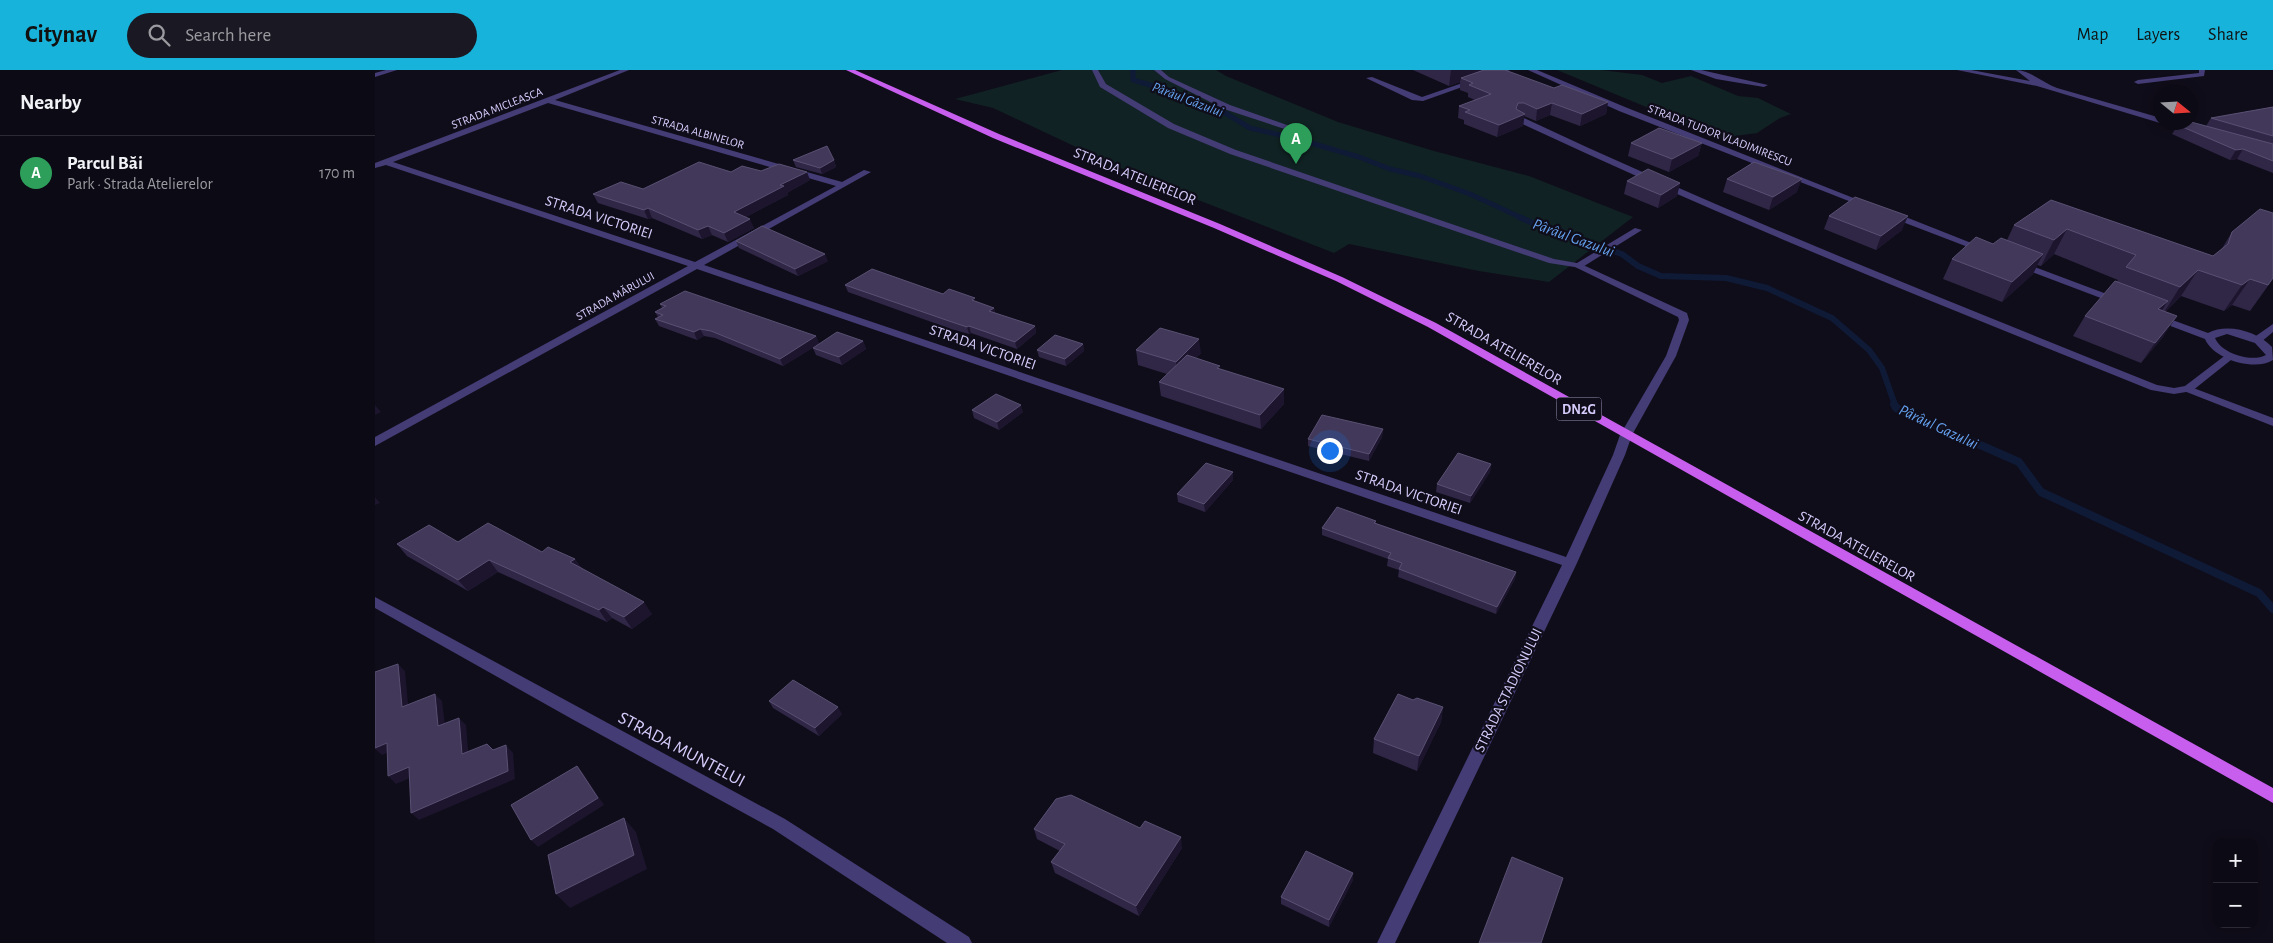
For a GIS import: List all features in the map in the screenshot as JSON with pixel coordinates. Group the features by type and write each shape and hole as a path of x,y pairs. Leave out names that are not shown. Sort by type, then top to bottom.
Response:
{"main road":[{"name":"STRADA ATELIERELOR","path":"849,70 973,126 1217,226 1339,279 1432,325 1626,435 2007,645 2273,796"}],"street":[{"path":"375,74 394,70"},
{"name":"STRADA MICLEASCA","path":"380,164 626,70"},
{"path":"1095,70 1103,85 1171,126 1233,152 1552,261 1578,266 1638,230"},
{"path":"1157,70 1167,78 1227,107 1303,132"},
{"path":"1369,78 1415,98 1423,99 1507,70"},
{"name":"STRADA TUDOR VLADIMIRESCU","path":"1531,70 1622,109 1991,253"},
{"path":"1694,70 1716,78 1765,85"},
{"path":"1960,70 2041,85 2067,95 2153,119"},
{"path":"2019,70 2041,85"},
{"path":"2138,82 2202,75 2203,70"},
{"name":"STRADA ALBINELOR","path":"547,100 843,185"},
{"path":"1519,119 1587,152 1833,258 2127,378 2155,388 2174,391 2188,389 2273,422"},
{"path":"2195,130 2205,133"},
{"name":"STRADA VICTORIEI","path":"380,164 696,266 1570,563"},
{"name":"STRADA MĂRULUI","path":"375,442 867,172"},
{"path":"2009,260 2130,306"},
{"name":"STRADA STADIONULUI","path":"1386,943 1570,563 1619,455 1626,435 1671,356 1684,320 1683,315 1578,266"},
{"path":"2148,314 2209,337 2215,347 2231,356 2253,361 2271,359 2269,350 2257,340 2227,331 2218,332 2209,337"},
{"path":"2257,340 2273,327"},
{"path":"2188,389 2231,356"},
{"name":"STRADA MUNTELUI","path":"375,602 577,715 779,824 963,943"}],"shaded area":[{"path":"1062,70 1216,70 1226,76 1338,122 1434,151 1529,176 1633,217 1549,282 1479,271 1349,244 1334,253 1144,179 993,108 955,99"},
{"path":"1557,70 1601,70 1642,75 1662,83 1691,76 1738,96 1758,98 1791,114 1780,118 1757,133 1721,138"}],"building":[{"path":"1484,70 1505,70 1554,88 1562,85 1608,102 1582,114 1552,103 1537,109 1524,103 1518,103 1516,109 1525,114 1499,125 1465,112 1470,110 1459,106 1491,94 1469,85 1473,83 1461,78"},
{"path":"2273,107 2273,136 2211,118"},
{"path":"2198,124 2273,144 2273,161 2243,149 2236,150 2190,130 2198,130"},
{"path":"1659,128 1702,143 1672,159 1631,143"},
{"path":"827,146 834,160 820,168 793,160"},
{"path":"699,162 731,172 742,166 761,171 779,164 807,172 780,185 784,186 734,212 750,219 724,233 708,226 698,230 648,208 644,210 593,194 621,182 643,189"},
{"path":"1754,162 1802,179 1773,197 1727,179"},
{"path":"1648,169 1680,183 1661,195 1627,181"},
{"path":"1855,197 1908,216 1881,236 1829,216"},
{"path":"2051,200 2213,256 2228,244 2232,232 2260,209 2273,213 2273,278 2268,285 2250,279 2242,285 2198,270 2180,287 2126,267 2136,255 2067,229 2054,240 2014,225"},
{"path":"762,226 825,254 795,269 736,241"},
{"path":"1976,237 1993,244 2001,238 2043,254 2012,282 1952,259"},
{"path":"872,269 943,294 949,289 975,298 972,300 994,308 989,311 1035,326 1015,342 845,285"},
{"path":"2115,281 2168,301 2158,309 2177,316 2155,343 2085,316"},
{"path":"685,291 816,336 780,359 711,331 700,329 694,332 655,319 663,315 655,312 666,306 660,304"},
{"path":"1160,328 1199,339 1176,362 1136,350"},
{"path":"837,332 863,341 839,357 813,348"},
{"path":"1055,335 1083,344 1065,359 1037,350"},
{"path":"1187,355 1220,366 1217,368 1284,389 1260,415 1159,382"},
{"path":"996,394 1021,405 997,422 972,410"},
{"path":"1322,415 1383,429 1369,454 1308,439"},
{"path":"1458,453 1491,464 1471,496 1437,484"},
{"path":"1206,463 1233,472 1204,504 1177,494"},
{"path":"1337,507 1376,521 1374,523 1516,572 1497,607 1399,569 1402,563 1388,558 1391,553 1322,528"},
{"path":"488,523 542,552 548,547 575,559 570,562 644,602 624,617 603,607 599,610 489,560 458,580 397,544 429,525 458,542"},
{"path":"398,664 402,707 435,694 438,726 459,718 462,754 487,744 493,750 506,745 508,771 411,813 409,767 388,776 387,743 375,748 375,672"},
{"path":"793,680 838,707 815,728 769,701"},
{"path":"1398,694 1413,700 1417,698 1443,707 1419,756 1374,739"},
{"path":"577,766 598,798 531,840 511,805"},
{"path":"1071,795 1140,828 1145,821 1181,837 1136,906 1051,862 1065,844 1034,829 1056,799"},
{"path":"624,818 634,855 556,894 548,855"},
{"path":"1306,851 1353,873 1329,920 1281,897"},
{"path":"1512,857 1563,878 1541,943 1479,943"}],"waterway":[{"name":"Pârâul Gazului","path":"1133,70 1133,80 1171,91 1173,96 1204,108 1217,108 1250,128 1297,139 1359,157 1390,169 1420,176 1470,194 1522,218"},
{"name":"Pârâul Gazului","path":"1519,217 1546,229 1622,254 1638,266 1661,276 1726,278 1767,288 1832,318 1869,350 1882,368 1895,405"},
{"name":"Pârâul Gazului","path":"1894,404 1896,408 2019,462 2041,492 2259,593 2273,609"}],"place":[{"name":"Parcul Băi","path":"1296,164"}],"water label":[{"name":"Pârâul Gâzului","path":"1188,99"}]}
